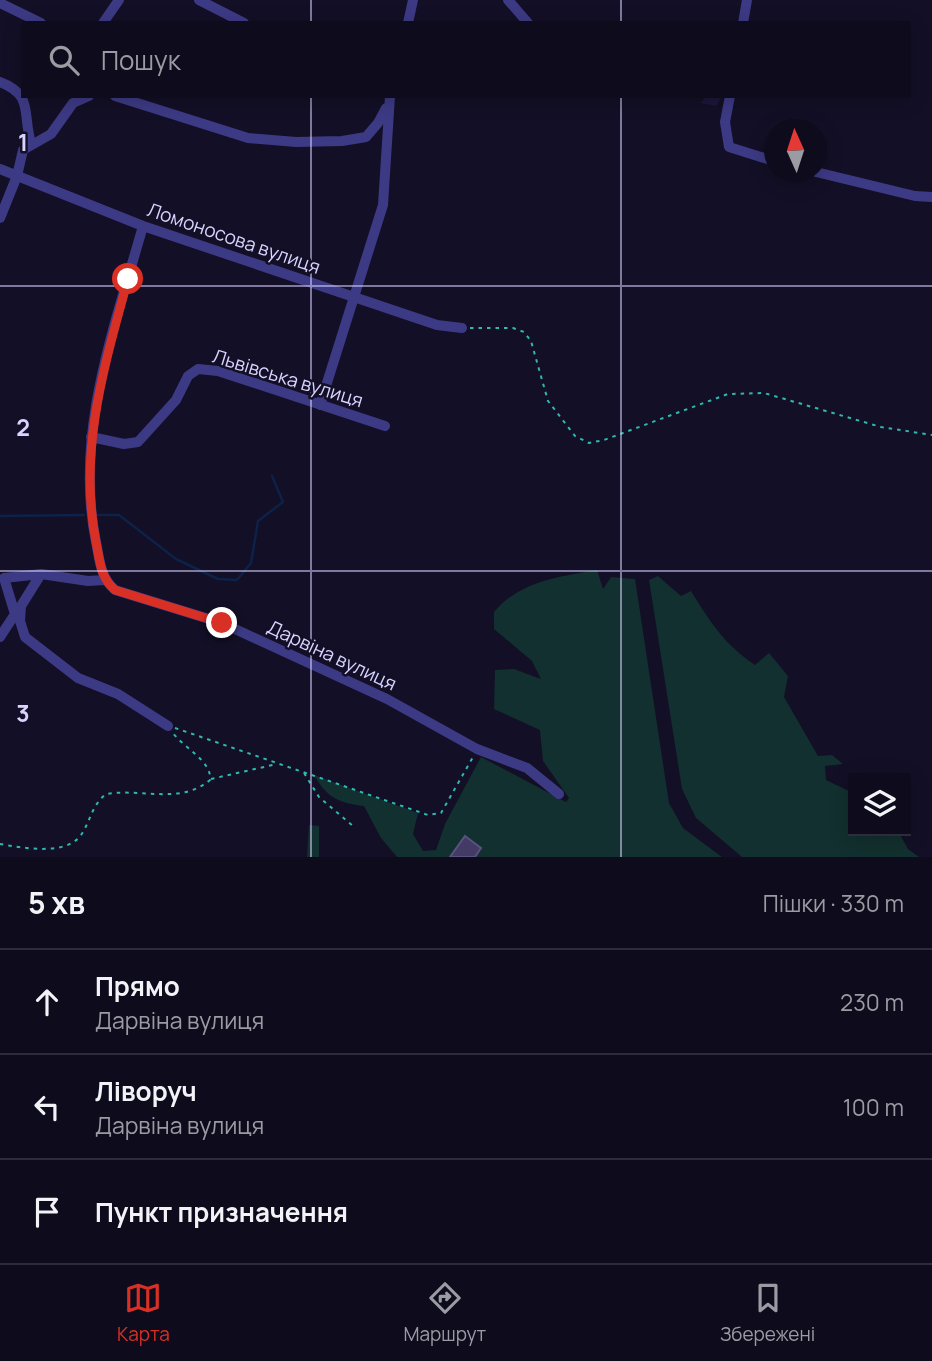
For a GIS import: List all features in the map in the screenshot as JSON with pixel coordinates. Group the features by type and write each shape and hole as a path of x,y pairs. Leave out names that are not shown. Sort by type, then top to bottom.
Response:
{"street":[{"path":"104,21 119,0"},
{"path":"199,0 240,21"},
{"path":"409,21 414,0"},
{"path":"508,0 526,21"},
{"path":"743,21 747,0"},
{"path":"0,3 37,21"},
{"path":"0,82 21,95"},
{"path":"23,98 31,143"},
{"path":"0,218 18,176 23,150 31,143 42,141 51,134 73,103 84,98"},
{"path":"121,98 248,138 296,142 342,141 366,137 378,124 389,100"},
{"path":"730,98 725,122 729,147 764,158"},
{"path":"320,405 383,205 389,100"},
{"name":"Ломоносова вулиця","path":"0,169 143,226 437,325 462,328"},
{"path":"827,175 915,196 932,197"},
{"path":"143,226 99,385 91,437 89,499 104,580 41,574 4,578 18,610 25,637 78,678 118,694 168,726"},
{"name":"Львівська вулиця","path":"91,437 124,444 138,442 176,400 188,376 198,369 218,371 385,426"},
{"path":"0,637 41,574"},
{"name":"Дарвіна вулиця","path":"104,580 115,590 222,623 387,699 477,749 527,768 559,794"}],"path":[{"path":"462,328 513,328 524,332 531,341 548,401 575,436 589,443 604,440 728,394 743,392 764,393 881,427 932,435"},
{"path":"168,726 428,815 441,813 477,749"},
{"path":"168,726 183,747 206,762 211,772 210,780"},
{"path":"0,844 49,850 69,845 82,836 94,807 107,794 178,795 199,789 210,780 278,764"},
{"path":"303,772 319,797 354,827"}],"green space":[{"path":"597,570 603,589 611,577 635,579 669,803 683,828 722,857 397,857 381,838 364,806 341,801 324,789 314,775 418,813 413,834 423,851 436,850 445,824 481,757 566,802 569,798 543,761 540,730 494,709 495,670 514,669 541,679 532,661 494,629 494,612 516,593 528,587 554,578"},
{"path":"658,576 681,596 691,591 719,632 744,657 755,665 769,653 788,676 784,697 818,756 832,755 843,764 825,766 826,780 848,791 848,836 901,836 908,849 919,857 742,857 696,818 682,789 649,580"},
{"path":"309,825 319,826 319,857 307,857"}],"building":[{"path":"465,836 481,848 475,857 450,857"}],"waterway":[{"path":"98,515 119,515 176,559 218,579 237,580 251,563 258,521 283,502 272,476"},
{"path":"0,516 84,515"}],"route":[{"path":"128,279 99,385 91,437 89,499 104,580 115,590 222,623"}]}
